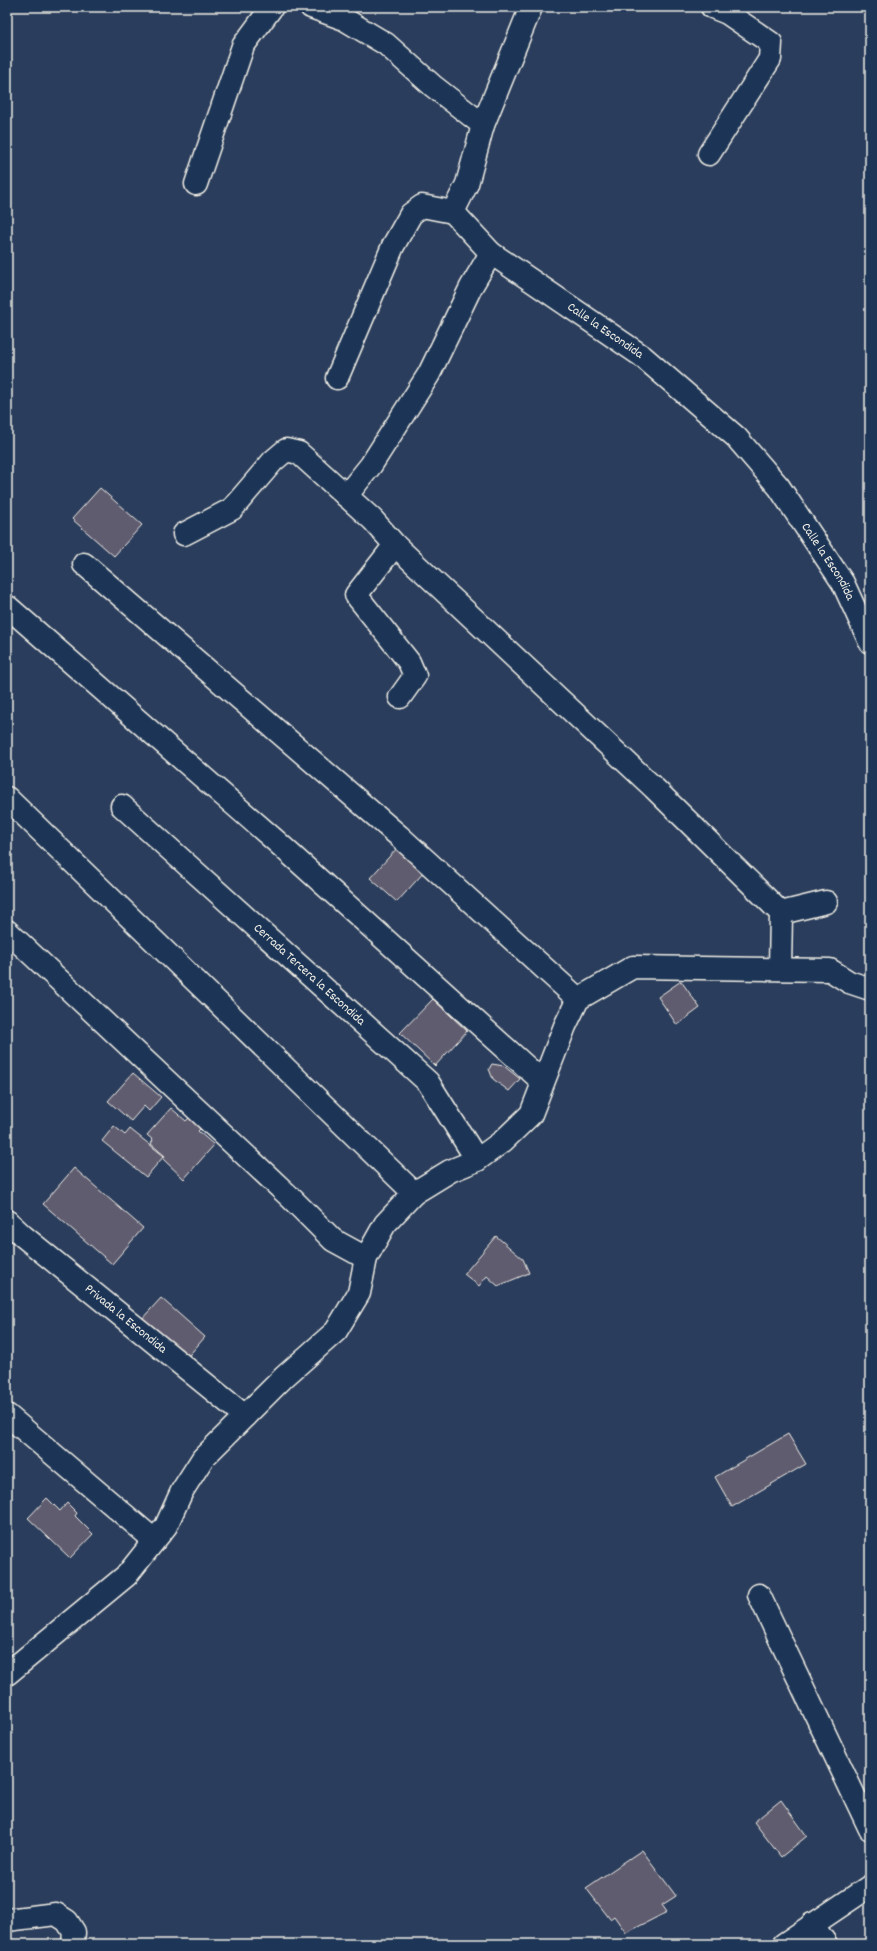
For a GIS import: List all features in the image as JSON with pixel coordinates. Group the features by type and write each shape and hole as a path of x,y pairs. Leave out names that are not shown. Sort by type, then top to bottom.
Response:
{"street":[{"path":"196,184 244,46 272,7"},
{"path":"311,7 344,20 386,44 433,86 483,125"},
{"path":"337,378 393,246 411,214 422,206 453,212 467,184 483,125 531,7"},
{"path":"709,154 770,59 771,43 727,13 712,7"},
{"name":"Calle la Escondida","path":"453,212 491,253 642,356 736,437 779,487 843,583 870,642"},
{"path":"346,496 371,465 429,374 471,287 491,253"},
{"path":"184,534 232,509 274,461 286,450 299,453 374,520 396,546 654,788 781,913 780,969"},
{"path":"396,546 356,595 409,662 415,676 400,697"},
{"path":"84,564 393,831 578,999"},
{"path":"8,607 277,842 543,1082"},
{"path":"7,798 414,1193"},
{"name":"Cerrada Tercera la Escondida","path":"122,806 428,1082 477,1160"},
{"path":"781,913 826,902"},
{"path":"7,931 286,1193 333,1240 366,1258"},
{"path":"7,1674 127,1576 166,1526 182,1491 202,1458 336,1331 359,1293 366,1258 385,1224 414,1193 450,1171 477,1160 503,1141 531,1114 565,1026 578,999 633,967 830,970 849,982 870,989"},
{"name":"Privada la Escondida","path":"7,1221 245,1416"},
{"path":"7,1415 154,1540"},
{"path":"759,1595 870,1829"},
{"path":"784,1944 870,1886"},
{"path":"7,1920 56,1914 67,1921 74,1932 73,1944"},
{"path":"812,1924 826,1944"}],"building":[{"path":"100,488 142,525 114,556 72,519"},
{"path":"398,847 425,871 397,902 370,878"},
{"path":"681,981 700,1008 677,1025 658,997"},
{"path":"433,999 467,1031 435,1066 400,1033"},
{"path":"492,1064 504,1066 520,1079 509,1091 493,1079 489,1069"},
{"path":"133,1073 161,1097 149,1111 144,1106 131,1121 108,1101"},
{"path":"171,1108 186,1121 189,1118 200,1129 198,1131 214,1145 184,1179 163,1159 165,1156 151,1144 153,1140 147,1135"},
{"path":"114,1126 125,1135 130,1129 164,1156 146,1177 102,1141"},
{"path":"74,1168 143,1228 112,1264 43,1204"},
{"path":"496,1236 523,1259 529,1273 498,1286 487,1276 479,1286 464,1274"},
{"path":"161,1298 205,1337 184,1361 140,1321"},
{"path":"788,1434 806,1464 732,1507 715,1477"},
{"path":"47,1498 60,1511 67,1503 77,1513 75,1516 93,1534 70,1558 28,1518"},
{"path":"781,1800 807,1836 781,1857 754,1822"},
{"path":"642,1850 676,1896 662,1905 667,1912 626,1933 614,1916 610,1919 586,1888"}]}
